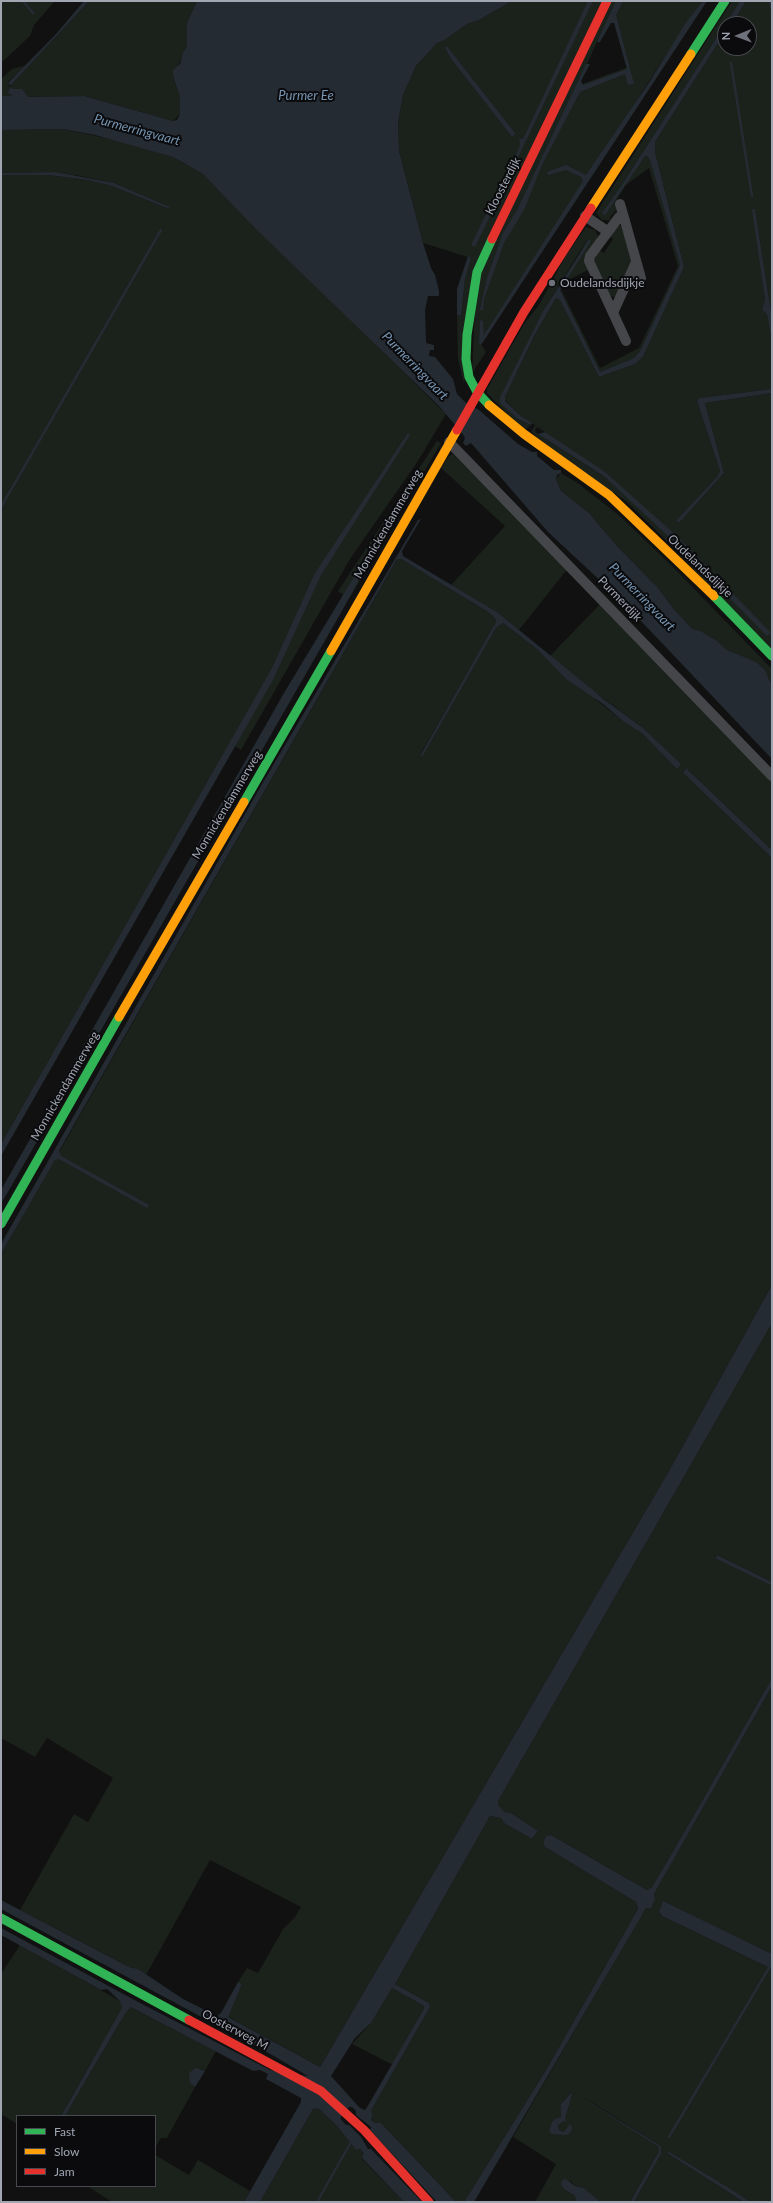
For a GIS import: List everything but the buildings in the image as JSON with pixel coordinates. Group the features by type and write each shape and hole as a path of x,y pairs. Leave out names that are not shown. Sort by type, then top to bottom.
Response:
{"street":[{"name":"Kloosterdijk","path":"476,396 469,376 466,359 471,303 477,272 493,234 607,1"},
{"path":"476,396 524,312 725,1"},
{"path":"620,204 641,278"},
{"path":"585,216 608,231"},
{"path":"625,221 619,217 608,231 589,261 626,341"},
{"path":"613,313 636,262"},
{"name":"Monnickendammerweg","path":"1,1224 476,396"},
{"name":"Oudelandsdijkje","path":"476,396 524,434 609,495 703,584 772,656"},
{"name":"Purmerdijk","path":"451,438 772,776"},
{"name":"Oosterweg M","path":"1,1918 321,2091 364,2130 429,2202"}],"shaded area":[{"path":"1,1 55,1 34,25 30,36 1,63"},
{"path":"89,1 197,1 187,23 187,46 173,77 180,97 180,114 173,121 84,96 28,97 19,90 12,90 11,85"},
{"path":"512,1 603,1 484,246 464,383 458,359 457,315 461,316 465,280 471,258 423,243 399,151 398,123 403,95 416,66 437,43 443,41 467,24 479,20","holes":["447,46 516,134 512,137 451,59 445,48"]},
{"path":"609,1 705,1 662,61 500,313 481,344 486,352 472,373 476,284","holes":["613,16 628,67 577,86 597,42"]},
{"path":"732,1 740,1 730,16 722,16"},
{"path":"746,1 772,1 772,318 755,209 765,299 762,310 767,314 772,342 772,389 699,398 697,401 720,471 717,477 677,521 679,523 724,473 705,403 772,393 772,652 662,536 626,501 573,465 531,432 535,425 521,416 504,399 534,336 556,298 560,300 599,377 635,364 643,357 684,267 655,152 655,142 717,45 717,56 757,56 757,16 737,16","holes":["537,427 609,480 538,434 535,431"]},
{"path":"717,24 717,37 602,213 645,156 647,156 650,160 680,265 640,351 634,358 600,372 560,290 587,240 543,311 500,397 518,419 531,425 524,431 487,393 487,389 524,324 539,305 565,257 586,227 595,230 598,236 588,270 566,281 561,289 600,368 639,348 678,266 649,168 626,185 617,199 617,209 610,217 610,220 602,220 596,213"},
{"path":"26,65 8,82 13,96 1,96 1,79 12,69"},
{"path":"63,129 129,143 173,157 203,174 446,414 418,461 350,559 241,750 230,743 1,1144 1,175 48,175 88,180 112,186 169,209 170,207 114,183 80,176 56,172 1,173 1,130"},
{"path":"619,225 624,229 632,261 616,296 613,297 609,295 594,260 599,250 604,253 613,239 609,236"},
{"path":"437,441 441,443 349,599 338,591"},
{"path":"453,454 569,567 519,630 497,612 451,585 505,526 441,468 449,456"},
{"path":"561,473 579,484 621,517 675,569 772,669 772,686 765,670 761,666 727,650 717,641 701,631 692,629 673,608 658,588 617,546 589,513 561,491 556,479"},
{"path":"397,559 401,559 488,612 495,618 496,623 421,753 422,756 496,628 503,623 548,658 602,602 772,780 772,850 686,768 683,773 772,858 772,1285 669,1471 320,2067 227,2016 242,1984 238,1982 247,1968 258,1973 283,1929 295,1917 301,1907 210,1860 146,1975 138,1969 129,1967 20,1910 74,1814 88,1822 113,1778 47,1738 35,1757 1,1738 1,1254","holes":["598,694 643,728 680,764 677,768 643,734 624,722 595,699"]},
{"path":"772,1323 772,1582 717,1555 715,1557 772,1586 772,1678 652,1887 647,1890 551,1835 546,1836 543,1843 545,1847 636,1902 638,1909 546,2070 464,2202 456,2202 381,2123 375,2124 371,2120 373,2115 371,2113 372,2109 430,2007 429,2003 395,1984 490,1816 501,1818 504,1823 532,1839 538,1831 511,1813 505,1812 498,1805 498,1801"},
{"path":"772,1686 772,1954 664,1902 659,1912 662,1916 772,1969 772,2202 750,2202 668,2151 667,2153 744,2202 634,2202 661,2154 661,2146 577,2093 659,2147 658,2153 630,2202 599,2202 584,2188 575,2186 571,2181 565,2190 575,2196 576,2202 535,2202 556,2164 513,2137 646,1907 655,1899 654,1894","holes":["571,2093 572,2095 565,2119 558,2125 559,2130 564,2132 568,2129 567,2135 550,2127 556,2118 561,2117 561,2104"]},
{"path":"20,1945 131,2007 216,2051 205,2071 200,2069 192,2085 195,2087 167,2138 161,2138 156,2146 156,2115 66,2115 122,2019 90,2064 62,2115 16,2115 16,2123 1,2114 1,1974"},
{"path":"392,1988 424,2006 425,2009 393,2065 352,2044 371,2023"},
{"path":"318,2108 337,2126 356,2150 360,2149 364,2153 362,2159 404,2202 260,2202 313,2109"},
{"path":"156,2156 189,2175 198,2160 250,2191 244,2202 112,2202 89,2187 156,2187"}],"water":[{"path":"84,1 89,1 11,85 12,89 22,89 28,97 84,96 173,121 177,120 180,114 180,97 173,76 173,70 180,64 187,46 187,23 197,1 512,1 479,20 467,24 443,41 437,43 416,66 403,95 398,123 399,151 423,243 431,268 435,275 439,291 439,296 428,296 425,310 426,343 434,345 434,350 430,350 429,356 435,357 453,379 457,394 465,402 479,410 518,444 532,452 537,452 537,456 554,470 561,470 561,473 557,475 556,479 561,491 589,513 617,546 658,588 673,608 692,629 701,631 717,641 727,650 756,662 765,670 772,686 772,759 621,600 548,532 471,443 466,446 463,443 465,438 462,433 439,406 256,229 203,174 173,157 95,135 63,129 1,130 1,96 13,96 8,93 11,86 8,83 56,34"},
{"path":"588,1 593,1 475,247 471,245 520,146 519,139 523,139"},
{"path":"616,1 623,1 616,15 634,84 628,85 625,74 580,92 541,167 525,208 504,243 484,299 483,310 480,310 487,278 503,233 517,210 586,64 590,64 581,81 583,85 627,69 614,23 611,23 600,42 597,42"},
{"path":"703,1 707,1 481,345 479,344 480,320 483,321 484,335 583,181 581,177 566,170 548,175 547,172 566,165 586,175 650,81 685,24"},
{"path":"740,1 746,1 737,16 730,16"},
{"path":"717,36 717,45 655,142 655,152 684,267 643,357 635,364 599,377 560,300 556,298 534,336 505,397 505,401 521,416 532,423 531,425 518,419 500,403 500,397 543,311 589,239 591,241 560,290 600,372 634,358 640,351 680,265 650,160 647,156 645,156 605,215 602,213 623,183"},
{"path":"447,46 516,134 512,137 451,59 445,48"},
{"path":"56,172 114,183 170,207 169,209 112,186 88,180 48,175 1,175 1,173"},
{"path":"752,209 755,209 772,318 772,342 767,314 762,310 765,299"},
{"path":"468,256 471,258 465,280 461,316 457,315 457,289"},
{"path":"772,389 772,393 705,403 724,473 679,523 676,521 717,477 720,471 697,401 699,398"},
{"path":"545,432 605,472 678,537 771,633 767,636 669,537 605,477 538,434"},
{"path":"408,433 410,435 321,575 273,680 1,1156 1,1144 272,668 315,573"},
{"path":"421,519 402,551 403,556 497,612 605,700 643,728 681,764 677,769 643,734 624,722 603,704 566,679 538,650 503,623 496,628 422,757 421,754 496,622 495,618 488,612 401,559 397,559 59,1151 61,1156 149,1205 147,1208 59,1159 55,1160 1,1254 1,1244 262,784 418,520"},
{"path":"382,537 342,611 1,1204 1,1190 284,693 377,540"},
{"path":"686,768 772,850 772,858 683,773"},
{"path":"772,1285 772,1323 498,1801 498,1805 505,1812 511,1813 538,1831 532,1839 504,1823 501,1818 490,1816 395,1984 429,2003 430,2007 372,2109 371,2113 373,2114 371,2120 375,2123 381,2123 456,2202 437,2202 370,2130 371,2127 356,2115 356,2111 352,2107 349,2107 340,2118 361,2137 368,2149 371,2149 422,2202 404,2202 362,2158 364,2153 360,2149 356,2150 337,2126 318,2108 313,2109 260,2202 244,2202 301,2102 301,2098 266,2079 268,2074 260,2070 253,2071 131,2007 126,2012 66,2115 62,2115 122,2008 120,2001 107,1989 101,1990 1,1935 1,1928 142,2004 270,2070 308,2076 272,2055 1,1909 1,1900 129,1967 138,1969 183,1999 217,2016 221,2013 238,1982 242,1984 228,2017 320,2067 669,1471","holes":["392,1988 424,2006 424,2009 366,2109 364,2110 359,2107 331,2076 355,2038 371,2023"]},
{"path":"717,1555 772,1582 772,1586 715,1558"},
{"path":"772,1678 772,1686 654,1894 655,1899 651,1908 646,1908 474,2202 464,2202 546,2070 638,1909 636,1902 545,1847 543,1843 546,1836 551,1835 647,1890 652,1887"},
{"path":"663,1901 772,1954 772,1969 662,1916 659,1912"},
{"path":"196,2068 205,2071 195,2087 190,2083 189,2076 190,2072"},
{"path":"573,2092 661,2146 661,2154 634,2202 630,2202 658,2153 659,2147"},
{"path":"571,2093 572,2095 565,2119 567,2122 564,2121 558,2125 559,2130 564,2132 570,2124 572,2128 571,2132 567,2135 552,2134 549,2131 552,2122 556,2118 561,2117 561,2104"},
{"path":"668,2151 750,2202 744,2202 667,2153"},
{"path":"566,2179 575,2186 584,2188 599,2201 603,2202 576,2202 575,2196 565,2190 561,2185 562,2180"}],"waterway":[{"path":"23,1 33,13"},
{"path":"770,1 772,11"},
{"path":"731,63 752,196"},
{"path":"1,507 161,230"},
{"path":"669,2137 772,1963"},
{"path":"317,2202 351,2142"}],"traffic: fast":[{"path":"691,54 725,1"},
{"path":"489,405 477,392 469,377 466,359 467,335 477,272 492,239"},
{"path":"714,596 772,656"},
{"path":"244,802 331,651"},
{"path":"1,1224 119,1017"},
{"path":"1,1918 189,2020"}],"traffic: slow":[{"path":"591,208 691,54"},
{"path":"489,405 524,434 609,495 714,596"},
{"path":"331,651 457,430"},
{"path":"119,1017 244,802"}],"traffic: jam":[{"path":"492,239 607,1"},
{"path":"457,430 524,312 591,208"},
{"path":"189,2020 321,2091 364,2130 429,2202"}],"place":[{"name":"Oudelandsdijkje","path":"552,283"}],"water label":[{"name":"Purmer Ee","path":"306,96"},
{"name":"Purmerringvaart","path":"137,130"},
{"name":"Purmerringvaart","path":"415,366"},
{"name":"Purmerringvaart","path":"642,597"}]}
